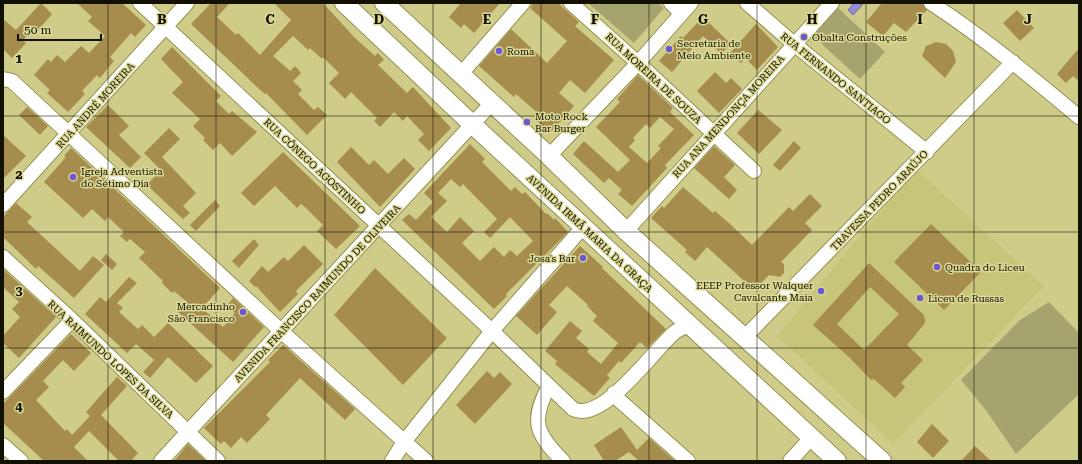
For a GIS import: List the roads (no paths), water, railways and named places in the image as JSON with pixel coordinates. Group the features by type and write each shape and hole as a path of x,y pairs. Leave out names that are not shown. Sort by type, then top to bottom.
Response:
{"main road":[{"name":"AVENIDA IRMÃ MARIA DA GRAÇA","path":"344,3 473,125 837,461"},
{"path":"384,3 461,74 491,104 549,156 626,230 882,461"}],"street":[{"name":"RUA CÔNEGO AGOSTINHO","path":"140,3 577,411 588,410 604,403 614,393"},
{"name":"RUA ANDRÉ MOREIRA","path":"3,206 187,3"},
{"path":"461,74 523,3"},
{"name":"RUA MOREIRA DE SOUZA","path":"571,3 638,62 754,171"},
{"path":"549,156 638,62 686,8 671,3"},
{"name":"RUA FERNANDO SANTIAGO","path":"747,3 794,44 927,152"},
{"name":"RUA ANA MENDONÇA MOREIRA","path":"626,230 832,3"},
{"path":"931,3 966,26 1014,62 1079,117"},
{"name":"TRAVESSA PEDRO ARAÚJO","path":"745,337 1014,62"},
{"path":"3,79 12,81 68,135 280,331 426,461"},
{"name":"AVENIDA FRANCISCO RAIMUNDO DE OLIVEIRA","path":"161,461 491,104"},
{"path":"392,461 404,442 492,331 584,226"},
{"name":"RUA RAIMUNDO LOPES DA SILVA","path":"3,258 72,320 218,461"},
{"path":"3,392 72,320"},
{"path":"688,461 619,400 614,393 654,356 676,331 689,324"},
{"path":"549,386 539,404 537,418 540,431 550,448 563,461"},
{"path":"790,461 811,438"},
{"path":"3,445 21,461"}],"place":[{"name":"Obalta Construções","path":"804,37"},
{"name":"Secretaria de Meio Ambiente","path":"669,49"},
{"name":"Roma","path":"499,51"},
{"name":"Moto Rock Bar Burger","path":"527,122"},
{"name":"Igreja Adventista do Sétimo Dia","path":"73,177"},
{"name":"Josa's Bar","path":"583,258"},
{"name":"Quadra do Liceu","path":"937,267"},
{"name":"EEEP Professor Walquer Cavalcante Maia","path":"821,291"},
{"name":"Liceu de Russas","path":"920,298"},
{"name":"Mercadinho São Francisco","path":"243,312"}]}
